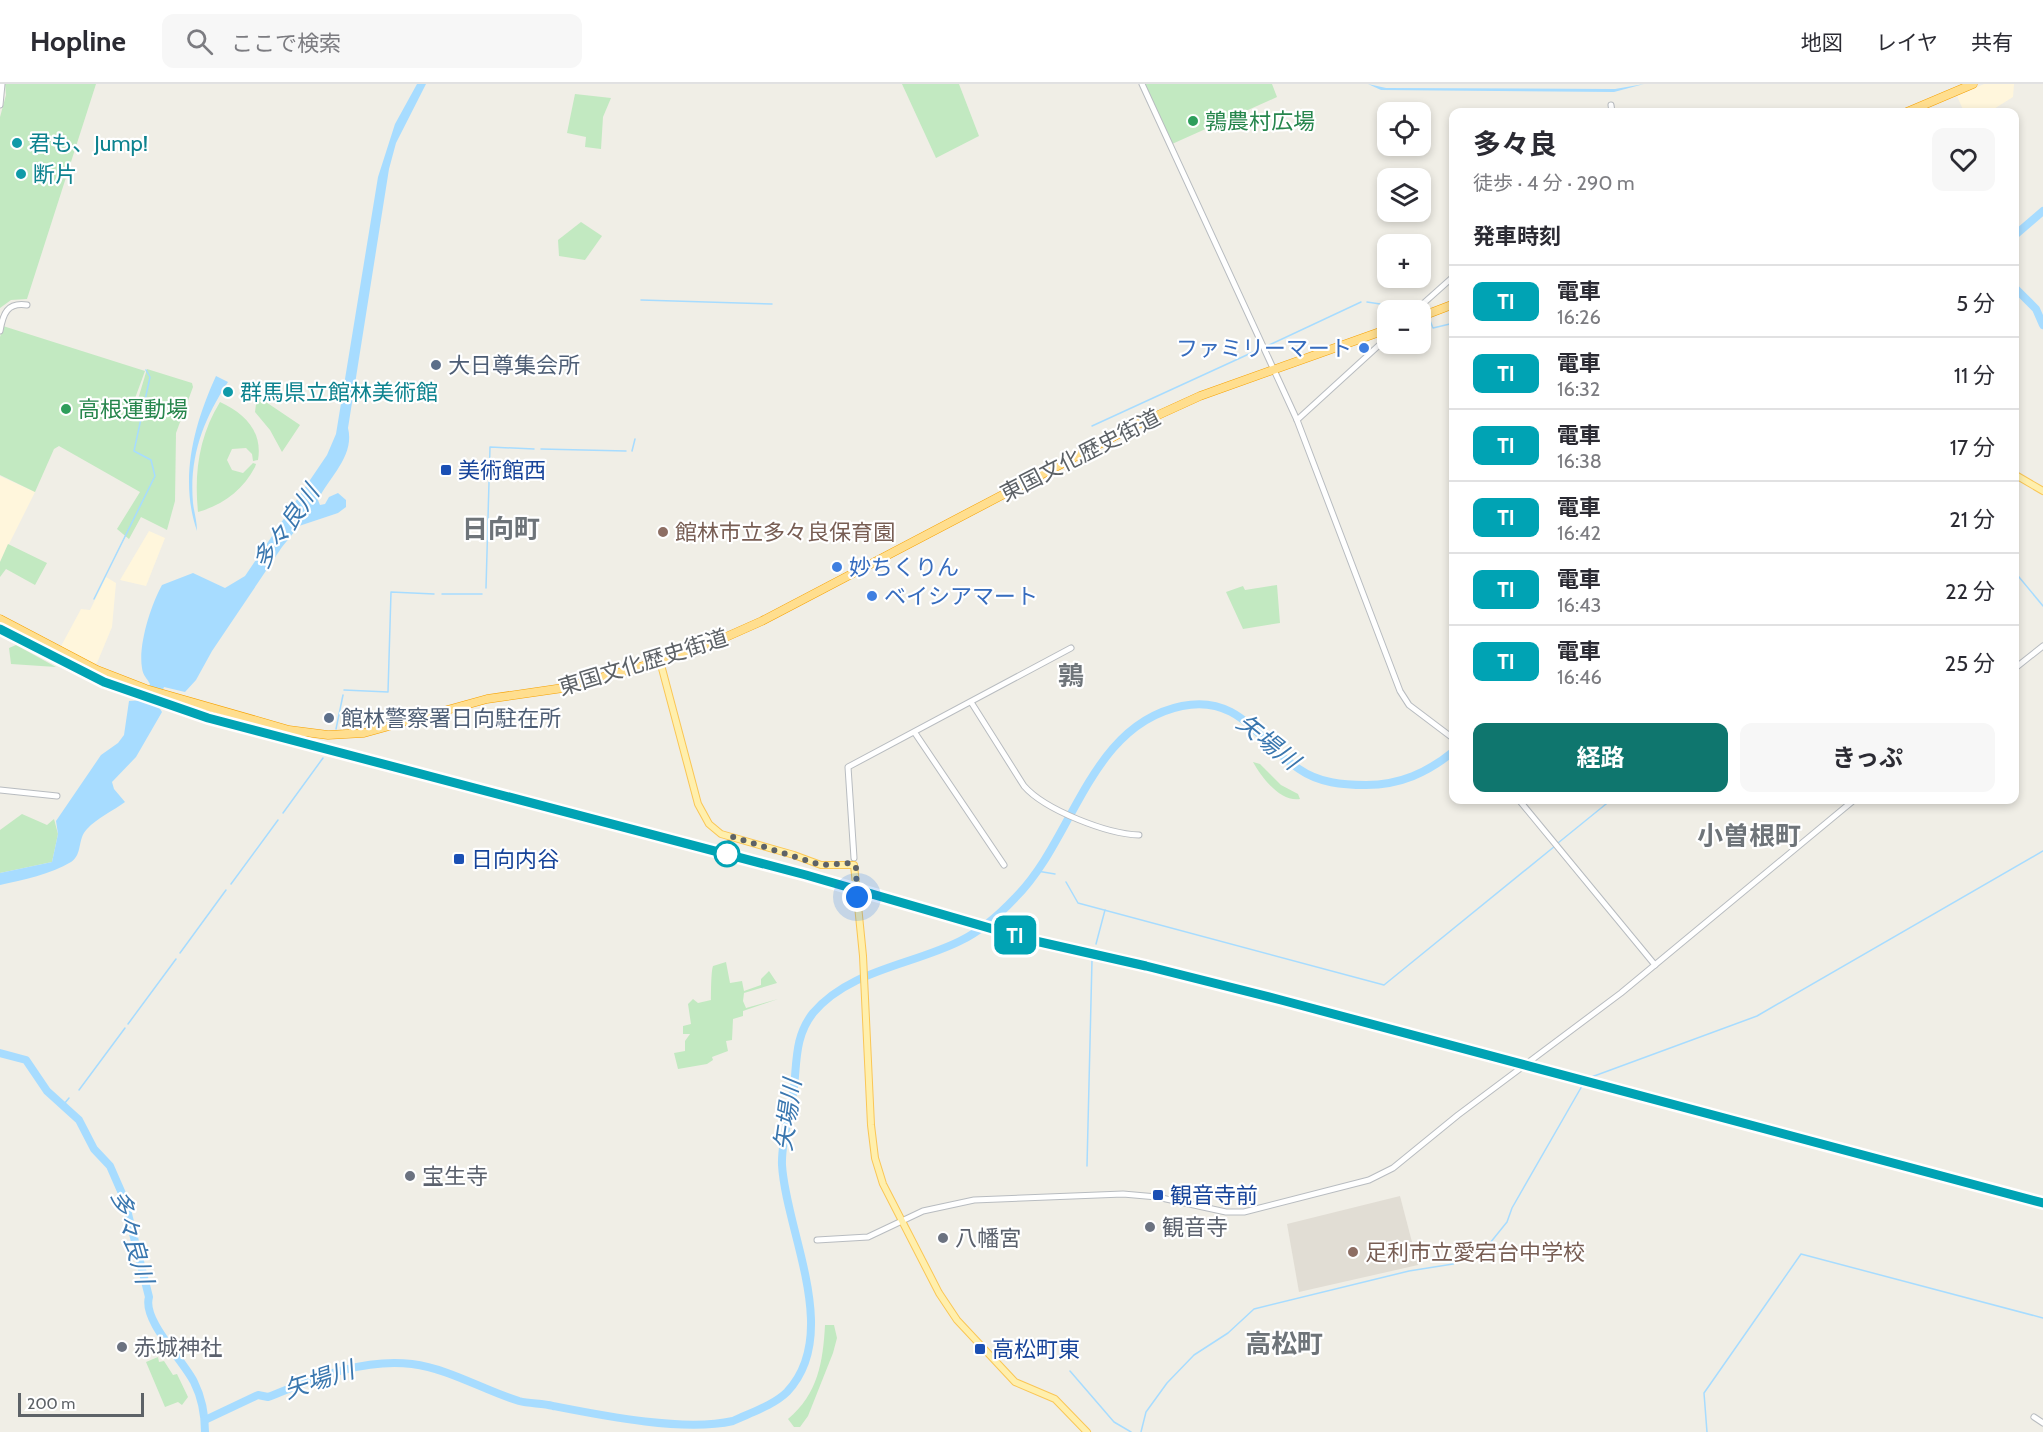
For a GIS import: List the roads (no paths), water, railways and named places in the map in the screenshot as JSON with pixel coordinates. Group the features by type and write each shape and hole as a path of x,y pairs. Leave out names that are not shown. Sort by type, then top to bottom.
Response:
{"highway":[{"path":"1916,108 1973,84"},
{"path":"1431,313 1449,306"},
{"name":"東国文化歴史街道","path":"0,619 97,670 146,689 289,730 343,735 387,728 487,699 557,690 712,645 744,631 1132,428 1200,396 1377,333"}],"main road":[{"path":"2019,477 2043,491"},
{"path":"660,661 700,810 716,831 821,865 854,865 863,960 873,1146 883,1185 957,1320 1012,1379 1026,1388 1045,1393 1055,1399 1087,1432"}],"street":[{"path":"0,105 2,84"},
{"path":"1142,84 1297,420 1400,691 1409,705 1449,736"},
{"path":"1427,300 1449,280"},
{"path":"0,331 4,314 8,308 16,304 27,305"},
{"path":"1297,420 1377,347"},
{"path":"2019,665 2043,646"},
{"path":"854,858 848,767 1071,648"},
{"path":"971,702 1024,786 1035,796 1114,833 1139,835"},
{"path":"915,733 1004,865"},
{"path":"0,790 57,796"},
{"path":"1522,804 1655,965"},
{"path":"817,1240 868,1237 934,1208 968,1201 1104,1194 1157,1197 1216,1210 1244,1212 1376,1178 1402,1162 1458,1115 1588,1019 1849,804"},
{"path":"2034,1417 2043,1423"}],"water":[{"path":"417,84 426,84 396,143 389,169 348,428 348,448 340,466 318,500 320,505 325,504 329,497 338,493 346,500 346,507 338,513 299,526 282,547 212,651 196,680 185,692 164,687 157,704 162,712 136,757 112,782 114,789 125,802 87,829 75,859 46,873 0,885 0,873 52,862 58,834 56,821 101,755 118,743 124,735 129,701 144,700 150,684 143,671 142,648 150,614 162,585 193,573 225,588 245,576 327,455 336,434 378,177 395,124"},
{"path":"1368,84 1386,88 1615,89 1644,84 1614,92 1381,90"},
{"path":"216,376 228,382 211,410 196,455 192,486 197,531 189,492 189,472 201,413"}],"waterway":[{"path":"2019,232 2043,211"},
{"name":"矢場川","path":"2019,292 2036,309 2043,325"},
{"path":"641,300 772,304"},
{"path":"1267,346 1361,302"},
{"path":"1367,302 1377,304"},
{"path":"1431,323 1433,328 1449,324"},
{"path":"1092,426 1262,348"},
{"path":"94,599 155,476 151,460 134,451 150,377 146,370"},
{"path":"632,451 635,439"},
{"path":"486,588 490,447 534,449"},
{"path":"541,449 626,451"},
{"path":"2019,577 2043,606"},
{"path":"344,690 388,692 391,592 434,594"},
{"path":"442,594 482,594"},
{"path":"336,729 343,695"},
{"name":"矢場川","path":"205,1420 258,1395 268,1397 320,1377 356,1367 393,1363 412,1364 440,1370 527,1403 668,1424 713,1424 733,1421 769,1405 787,1392 803,1368 810,1341 811,1312 807,1282 786,1192 782,1155 793,1097 800,1039 813,1013 844,987 960,941 996,916 1035,874 1104,760 1125,736 1151,717 1182,706 1202,704 1219,707 1247,723 1299,769 1323,780 1340,784 1378,784 1402,780 1434,766 1449,755"},
{"path":"283,813 323,758"},
{"path":"1558,843 1606,804"},
{"path":"231,884 278,820"},
{"path":"1066,882 1078,903 1384,985 1555,846"},
{"path":"1141,1432 1146,1412 1167,1383 1194,1355 1228,1333 1254,1309 1409,1271 1453,1264 1490,1243 1507,1222 1512,1208 1586,1079 1757,1016 2043,851"},
{"path":"1037,871 1055,874"},
{"path":"180,953 226,890"},
{"path":"1096,944 1105,910"},
{"path":"128,1024 176,959"},
{"path":"1087,1166 1092,960"},
{"path":"79,1090 125,1028"},
{"name":"多々良川","path":"0,1053 26,1060 47,1091 79,1120 94,1149 110,1166 124,1198 149,1297 148,1306 157,1328 194,1382 202,1406 205,1432"},
{"path":"64,1104 69,1098"},
{"path":"1707,1432 1704,1393 1801,1254 2043,1318"},
{"path":"1070,1371 1114,1422 1131,1432"}],"railway":[{"path":"0,629 104,682 208,718 623,826 1031,940 1281,1000 2043,1204"}],"train":[{"name":"TI","path":"0,629 73,668 126,692 208,718 806,875 1031,940 1281,1000 2043,1203"}],"place":[{"name":"鶉農村広場","path":"1193,121"},
{"name":"君も、Jump!","path":"17,143"},
{"name":"断片","path":"21,174"},
{"name":"ファミリーマート","path":"1364,348"},
{"name":"大日尊集会所","path":"436,365"},
{"name":"群馬県立館林美術館","path":"228,392"},
{"name":"高根運動場","path":"66,409"},
{"name":"美術館西","path":"446,470"},
{"name":"館林市立多々良保育園","path":"663,532"},
{"name":"妙ちくりん","path":"837,567"},
{"name":"ベイシアマート","path":"872,596"},
{"name":"館林警察署日向駐在所","path":"329,718"},
{"name":"日向内谷","path":"459,859"},
{"name":"宝生寺","path":"410,1176"},
{"name":"観音寺前","path":"1158,1195"},
{"name":"観音寺","path":"1150,1227"},
{"name":"八幡宮","path":"943,1238"},
{"name":"足利市立愛宕台中学校","path":"1353,1252"},
{"name":"赤城神社","path":"122,1347"},
{"name":"高松町東","path":"980,1349"}],"district":[{"name":"日向町","path":"501,529"},
{"name":"鶉","path":"1071,676"},
{"name":"小曽根町","path":"1749,836"},
{"name":"高松町","path":"1284,1344"}]}
